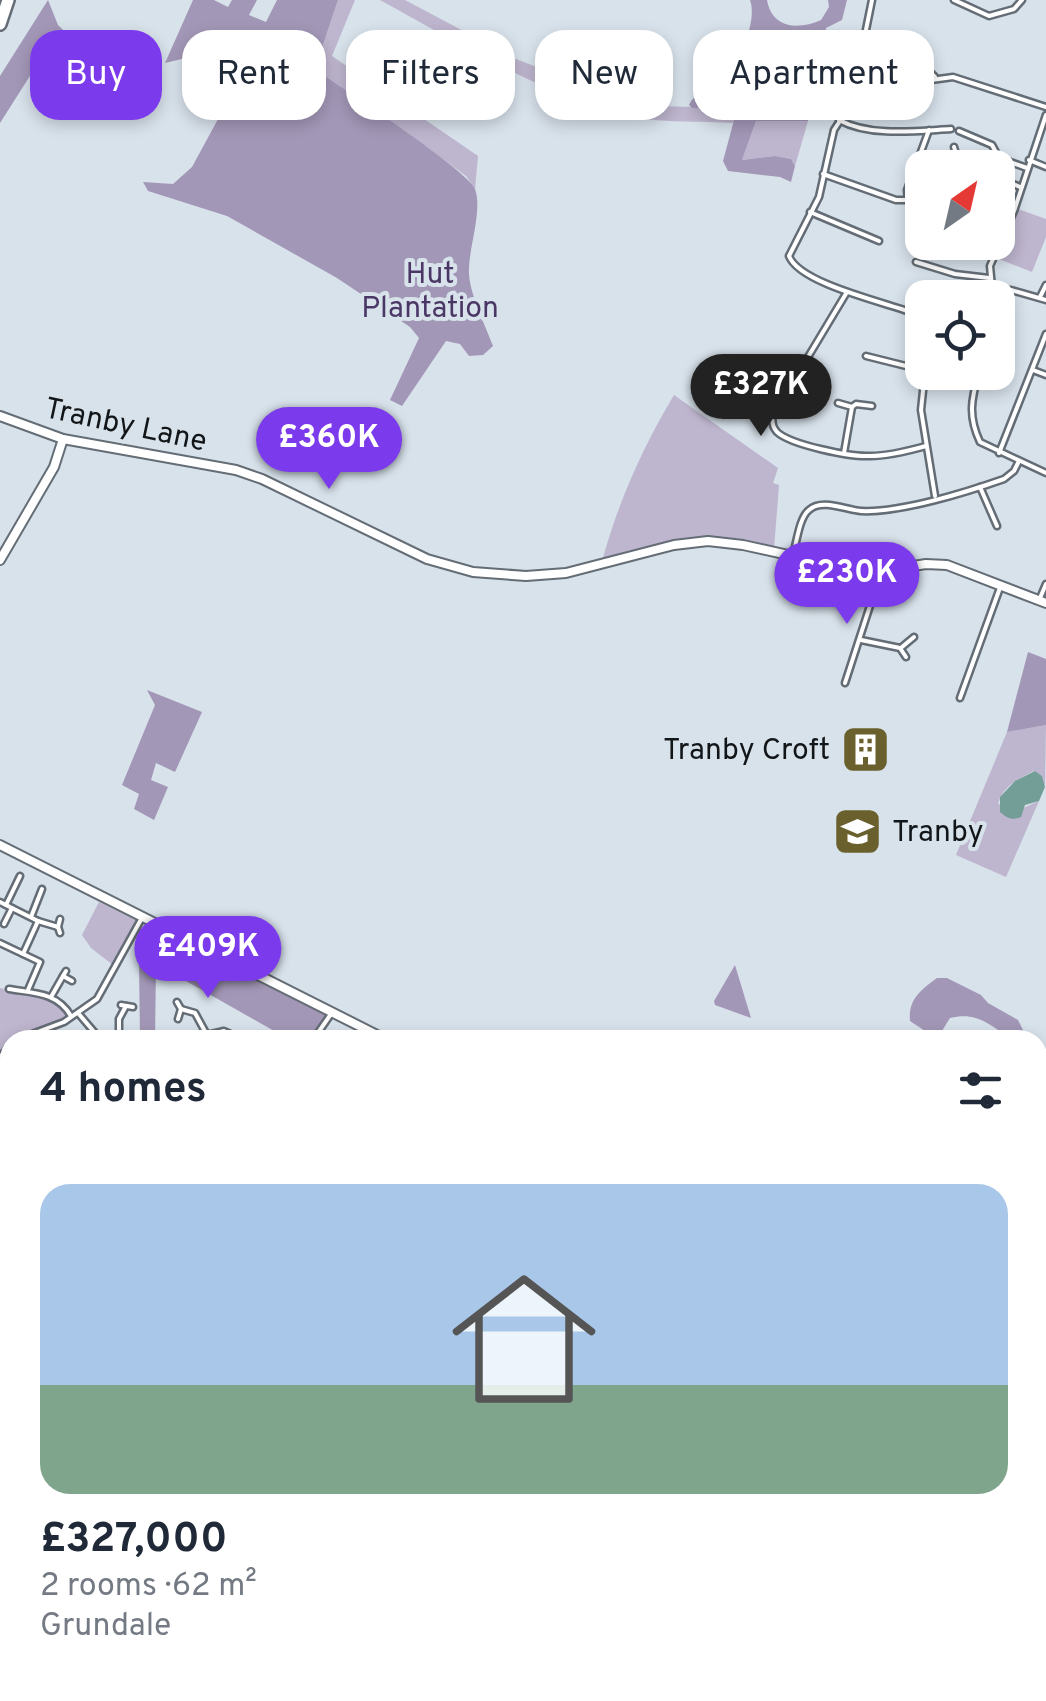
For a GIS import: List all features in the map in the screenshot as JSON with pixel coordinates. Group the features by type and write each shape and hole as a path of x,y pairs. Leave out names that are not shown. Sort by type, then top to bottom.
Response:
{"highway":[{"path":"0,24 8,0"}],"main road":[{"name":"Tranby Lane","path":"0,416 63,440 236,470 427,559 473,572 526,576 566,573 661,548 708,542 755,547 844,570 878,573 926,564 948,565 1043,602"},
{"path":"0,560 54,467 63,440"},
{"path":"0,845 369,1030"}],"street":[{"path":"866,30 872,0"},
{"path":"954,0 989,16 1014,9 1022,0"},
{"path":"936,77 962,79 1046,106"},
{"path":"1015,203 1046,115"},
{"path":"905,311 846,292 797,269 792,263 791,248 819,197 838,120 851,127 872,130 948,130"},
{"path":"922,150 929,130"},
{"path":"959,132 992,145 995,150"},
{"path":"1029,160 1046,167"},
{"path":"1015,164 1026,168"},
{"path":"824,174 905,200"},
{"path":"1015,186 1020,188"},
{"path":"810,212 878,241"},
{"path":"921,261 989,278 993,260"},
{"path":"1015,291 1043,299 1046,285"},
{"path":"846,292 772,416 778,433 867,457 926,446"},
{"path":"999,453 1046,334"},
{"path":"869,354 905,366"},
{"path":"1033,370 1046,375"},
{"path":"923,390 921,410 935,498"},
{"path":"974,390 971,422 980,442 1046,473"},
{"path":"837,403 873,406"},
{"path":"844,453 852,407"},
{"path":"792,558 805,515 812,507 875,510 935,498 1004,479 1019,462"},
{"path":"980,487 996,524 989,526"},
{"path":"846,684 878,573"},
{"path":"1043,602 1046,584"},
{"path":"960,698 1001,585"},
{"path":"861,640 891,649 900,648 914,637"},
{"path":"900,648 906,657"},
{"path":"4,924 6,905 20,876"},
{"path":"30,917 42,889"},
{"path":"6,905 59,930 60,918"},
{"path":"39,1030 78,1013 97,999 143,916"},
{"path":"22,954 38,922"},
{"path":"0,944 40,962 28,990"},
{"path":"51,997 65,973 72,981"},
{"path":"9,989 51,997 71,1016"},
{"path":"177,1002 181,1009 196,1013 204,1030"},
{"path":"120,1030 119,1020 127,1006"},
{"path":"178,1019 181,1009"},
{"path":"320,1030 333,1010"},
{"path":"78,1013 94,1030"}],"shaded area":[{"path":"338,0 355,0 332,56 346,66 346,91 326,77 326,36"},
{"path":"380,0 405,0 461,30 435,30"},
{"path":"515,58 535,66 535,83 515,73"},
{"path":"673,106 693,107 693,120 734,120 733,123 658,120 673,120"},
{"path":"388,120 425,120 478,156 475,189 466,176"},
{"path":"756,121 808,121 795,166 791,159 775,156 742,160"},
{"path":"1018,209 1046,219 1046,237 1032,272 1001,260 1015,260"},
{"path":"674,395 778,468 773,483 779,485 774,549 727,540 688,540 603,558 633,474"},
{"path":"1046,725 1045,787 1042,776 1034,771 1007,788 998,804 1021,809 1039,801 1006,877 956,855 1007,732"},
{"path":"1035,771 1042,776 1045,787 1039,801 1025,805 1021,817 1005,816 1000,812 1000,797 1015,781"},
{"path":"99,902 138,921 113,965 91,948 82,935"},
{"path":"0,988 46,998 69,1016 35,1030 0,1030"}],"green space":[{"path":"48,0 63,30 30,30 30,76 0,123 0,76"},
{"path":"193,0 214,0 228,7 232,0 257,0 249,15 266,22 277,0 338,0 326,36 326,30 182,30 182,59 165,63"},
{"path":"750,0 767,0 774,17 796,26 821,20 829,7 828,0 847,0 842,20 826,30 749,30"},
{"name":"Hut Plantation","path":"326,77 346,90 346,120 389,120 451,165 475,189 477,208 470,281 493,346 483,355 469,356 460,344 446,341 402,406 390,400 419,338 410,327 337,278 227,216 148,191 143,182 173,184 192,167 217,120 326,120"},
{"path":"734,120 808,120 756,121 742,160 775,156 791,159 795,166 791,182 780,177 728,171 723,161"},
{"path":"1028,652 1046,659 1046,725 1007,732"},
{"path":"147,690 202,712 175,772 156,763 151,780 168,787 154,820 134,809 139,794 122,785 155,705"},
{"path":"172,934 327,1011 327,1018 317,1030 272,1030 156,964 155,1030 140,1030 139,962 149,942"},
{"path":"735,965 751,1018 715,1005"},
{"path":"937,978 947,978 1018,1020 1023,1030 998,1030 963,1016 950,1018 943,1030 924,1030 910,1021 913,1001"}],"place":[{"name":"Tranby Croft","path":"865,749"},
{"name":"Tranby","path":"857,831"}]}
